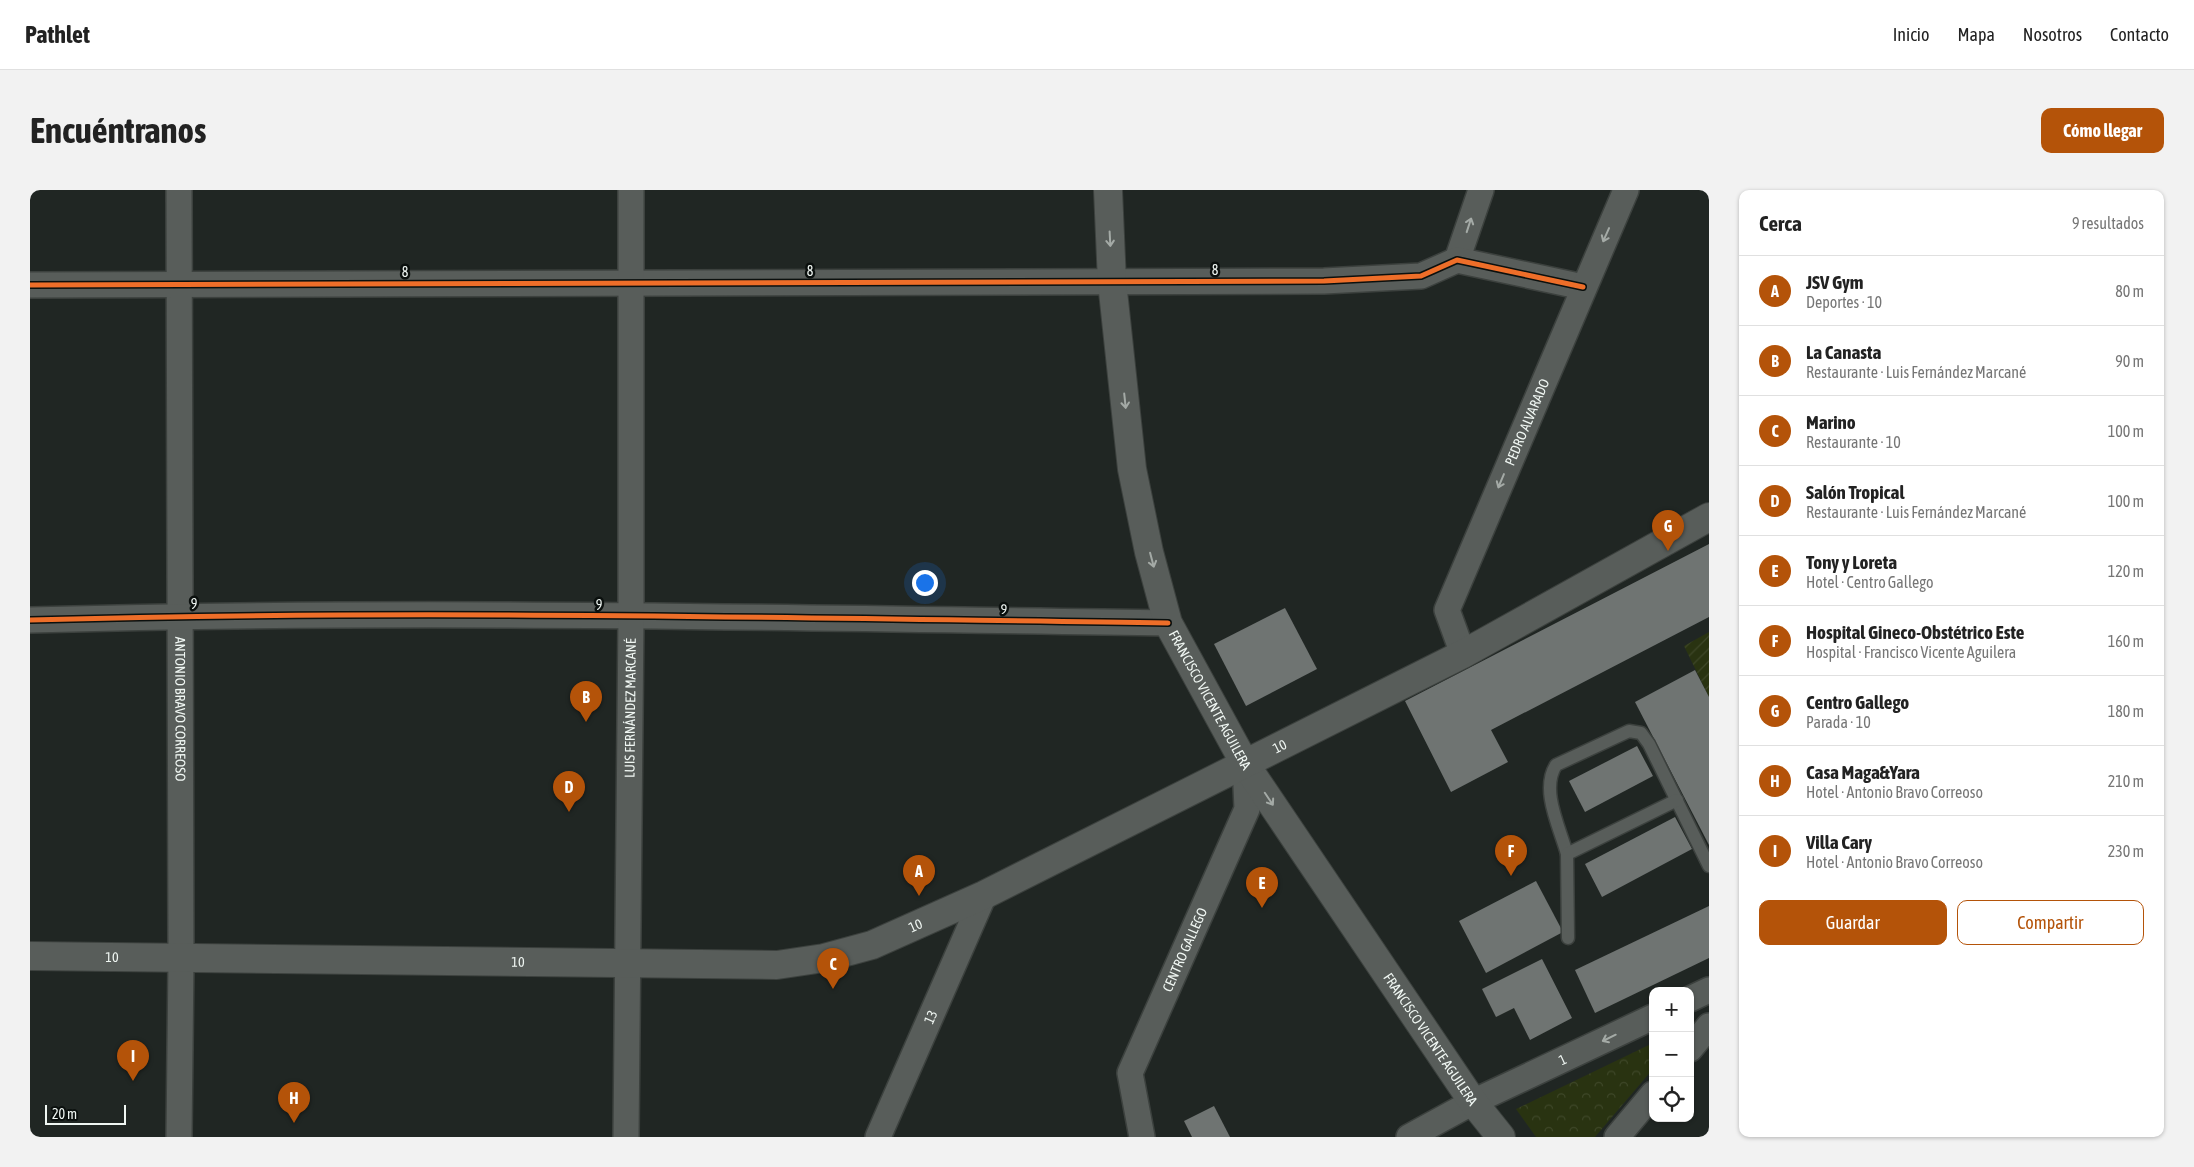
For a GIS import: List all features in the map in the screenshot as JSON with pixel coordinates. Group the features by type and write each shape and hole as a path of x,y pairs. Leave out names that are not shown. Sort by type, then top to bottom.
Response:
{"main road":[{"name":"FRANCISCO VICENTE AGUILERA","path":"1108,190 1112,282 1132,469 1149,552 1168,623 1245,764 1473,1102 1501,1137"},
{"name":"10","path":"30,956 182,960 777,965 824,958 872,945 984,896 1463,654 1709,517"}],"street":[{"name":"ANTONIO BRAVO CORREOSO","path":"179,190 179,616 182,960 179,1137"},
{"name":"LUIS FERNÁNDEZ MARCANÉ","path":"626,1137 626,963 631,616 631,190"},
{"path":"1480,190 1457,260 1583,287"},
{"name":"PEDRO ALVARADO","path":"1463,654 1446,610 1626,190"},
{"name":"8","path":"30,285 1324,281 1421,276 1457,260"},
{"name":"9","path":"30,620 179,616 631,616 1168,623"},
{"name":"CENTRO GALLEGO","path":"1142,1137 1130,1072 1247,809 1245,764"},
{"name":"13","path":"878,1137 984,896"},
{"path":"1694,997 1709,990"},
{"name":"1","path":"1409,1137 1473,1102 1649,1019"},
{"path":"1694,1043 1709,1026"},
{"path":"1617,1137 1649,1099"}],"lane":[{"path":"1568,938 1567,854 1550,792 1550,775 1556,766 1629,731 1641,734 1650,744 1709,866"},
{"path":"1567,854 1677,800"}],"green space":[{"path":"1709,632 1709,697 1684,646"},
{"path":"1649,1045 1649,1074 1595,1137 1536,1137 1516,1109"}],"building":[{"path":"1709,544 1709,617 1491,730 1508,762 1451,792 1405,701"},
{"path":"1285,608 1317,669 1246,706 1214,644"},
{"path":"1695,670 1709,697 1709,845 1635,702"},
{"path":"1637,746 1653,776 1585,812 1569,781"},
{"path":"1675,817 1692,849 1602,897 1585,864"},
{"path":"1536,881 1563,932 1486,973 1459,921"},
{"path":"1709,906 1709,958 1595,1013 1575,970"},
{"path":"1542,959 1572,1018 1530,1040 1514,1008 1496,1017 1482,989"},
{"path":"1214,1106 1230,1137 1192,1137 1184,1121"}],"cycle path":[{"path":"30,285 1324,281 1421,276 1457,260 1583,287"},
{"path":"30,620 314,615 457,615 1168,623"}],"place":[{"name":"Centro Gallego","path":"1668,551"},
{"name":"La Canasta","path":"586,722"},
{"name":"Salón Tropical","path":"569,812"},
{"name":"Hospital Gineco-Obstétrico Este","path":"1511,876"},
{"name":"JSV Gym","path":"919,896"},
{"name":"Tony y Loreta","path":"1262,908"},
{"name":"Marino","path":"833,989"},
{"name":"Villa Cary","path":"133,1081"},
{"name":"Casa Maga&Yara","path":"294,1123"}]}
